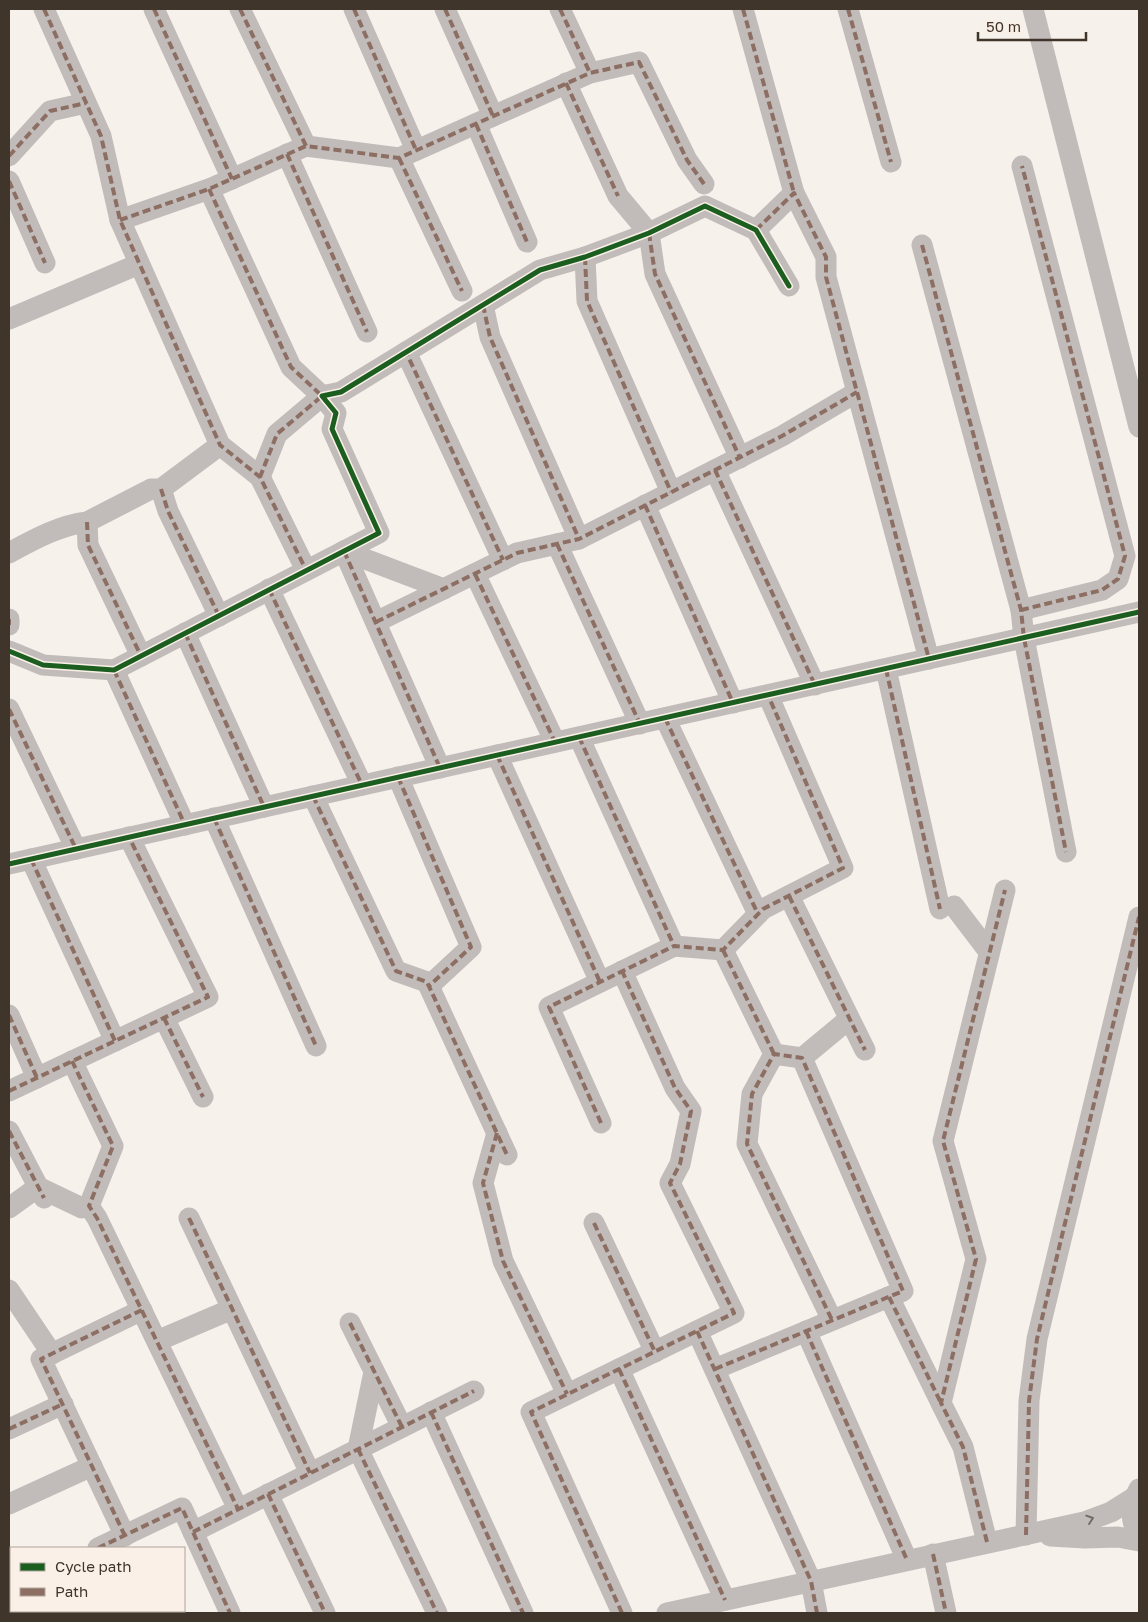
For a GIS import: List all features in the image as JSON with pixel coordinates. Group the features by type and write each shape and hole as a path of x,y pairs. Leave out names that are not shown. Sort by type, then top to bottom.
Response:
{"street":[{"path":"44,9 101,136 120,220 220,445 260,477 306,570"},
{"path":"154,9 232,179"},
{"path":"240,9 367,332"},
{"path":"354,9 407,154 462,291"},
{"path":"445,9 527,242"},
{"path":"560,9 590,73"},
{"path":"743,9 794,192 826,257 826,277 929,659"},
{"path":"848,9 891,162"},
{"path":"1033,9 1139,427"},
{"path":"120,220 209,189 296,150 407,154 590,73 639,62 687,160 704,184"},
{"path":"566,84 618,196 649,232 654,274 740,458"},
{"path":"10,151 50,111 86,103"},
{"path":"1022,166 1125,556 1118,578 1117,617"},
{"path":"9,182 45,263"},
{"path":"9,651 43,665 114,670 379,533 332,429 336,413 322,396 291,367 209,189"},
{"path":"756,230 794,192"},
{"path":"260,477 277,434 322,396 341,392 540,270 585,257 649,232 705,206 756,230 789,286"},
{"path":"922,245 1021,610 1024,638 1066,852"},
{"path":"585,257 587,301 671,492"},
{"path":"9,319 139,264"},
{"path":"483,305 490,337 578,539"},
{"path":"406,352 503,560"},
{"path":"376,622 517,553 578,539 782,436 857,392"},
{"path":"9,553 30,541 76,523 87,522 151,489 161,489 220,445"},
{"path":"715,470 815,685"},
{"path":"161,489 168,511 219,616"},
{"path":"646,505 733,703"},
{"path":"87,522 88,545 141,656"},
{"path":"557,544 640,724"},
{"path":"344,550 444,589"},
{"path":"344,550 440,768"},
{"path":"475,574 555,742"},
{"path":"1021,610 1102,590 1118,578"},
{"path":"269,590 362,786"},
{"path":"9,864 1139,612"},
{"path":"9,619 9,625"},
{"path":"185,633 264,807"},
{"path":"886,669 947,908 990,952"},
{"path":"114,670 185,825"},
{"path":"723,950 763,908 843,868 768,695"},
{"path":"9,709 76,849"},
{"path":"664,718 758,914"},
{"path":"579,737 674,946"},
{"path":"497,755 600,982"},
{"path":"398,777 471,947 430,986"},
{"path":"314,796 396,971 428,982 507,1154"},
{"path":"214,818 316,1046"},
{"path":"9,1091 208,997 129,837"},
{"path":"31,859 115,1041"},
{"path":"941,1403 976,1259 943,1141 1004,890"},
{"path":"789,896 865,1050"},
{"path":"1026,1534 1029,1402 1037,1339 1139,917"},
{"path":"601,1122 550,1007 674,946 723,950"},
{"path":"723,950 774,1054"},
{"path":"622,971 675,1088 691,1111 680,1164 670,1183 734,1313 531,1412 622,1613"},
{"path":"9,1015 37,1078"},
{"path":"164,1018 203,1097"},
{"path":"774,1054 802,1058 849,1019"},
{"path":"774,1054 752,1094 747,1144 832,1320"},
{"path":"714,1370 903,1291 802,1058"},
{"path":"72,1061 113,1146 89,1206"},
{"path":"9,1131 41,1192 82,1208 89,1206"},
{"path":"497,1132 483,1183 503,1261 567,1394"},
{"path":"9,1208 41,1192"},
{"path":"89,1206 97,1218 238,1509"},
{"path":"189,1218 310,1473"},
{"path":"594,1223 655,1352"},
{"path":"9,1290 52,1354"},
{"path":"889,1297 963,1447 987,1542"},
{"path":"157,1341 232,1309"},
{"path":"125,1536 41,1359 142,1310"},
{"path":"350,1323 402,1427"},
{"path":"697,1331 811,1581 817,1613"},
{"path":"806,1331 907,1560"},
{"path":"619,1369 725,1600"},
{"path":"374,1372 358,1449 437,1613"},
{"path":"193,1532 474,1391"},
{"path":"9,1428 63,1404"},
{"path":"431,1412 523,1613"},
{"path":"9,1504 92,1466"},
{"path":"667,1613 1084,1522 1111,1512 1137,1493"},
{"path":"1137,1493 1132,1510 1133,1522 1139,1535"},
{"path":"268,1494 324,1613"},
{"path":"100,1547 182,1508 230,1613"},
{"path":"1026,1534 1085,1538 1118,1537 1139,1542"},
{"path":"933,1554 946,1613"}],"marked path":[{"path":"44,9 101,136 120,220 220,445 260,477 306,570"},
{"path":"154,9 232,179"},
{"path":"240,9 306,146"},
{"path":"354,9 416,150"},
{"path":"445,9 493,116"},
{"path":"560,9 590,73"},
{"path":"743,9 794,193"},
{"path":"848,9 891,162"},
{"path":"120,220 209,189 306,146 399,158 590,73 639,62 687,160 704,184"},
{"path":"566,83 618,196"},
{"path":"9,156 50,111 86,103"},
{"path":"476,124 527,242"},
{"path":"287,154 367,332"},
{"path":"399,158 462,291"},
{"path":"1021,610 1102,590 1118,579 1125,556 1022,166"},
{"path":"9,181 45,263"},
{"path":"209,189 291,367 322,396 277,434 260,477"},
{"path":"756,230 794,193 826,257 826,277 929,659"},
{"path":"649,233 655,274 740,458"},
{"path":"922,245 1021,610 1024,638 1066,852"},
{"path":"585,257 587,301 671,492"},
{"path":"483,305 490,337 579,539"},
{"path":"403,354 406,352 503,560"},
{"path":"376,622 517,553 579,539 782,436 857,392"},
{"path":"715,470 815,685"},
{"path":"161,489 168,511 219,616"},
{"path":"645,505 733,703"},
{"path":"87,522 88,545 141,656"},
{"path":"557,544 640,724"},
{"path":"344,551 440,768"},
{"path":"475,574 555,742"},
{"path":"269,589 362,785"},
{"path":"9,619 9,625"},
{"path":"185,633 264,807"},
{"path":"886,669 940,909"},
{"path":"114,670 185,825"},
{"path":"601,1123 549,1007 674,946 723,950 763,909 843,868 768,695"},
{"path":"9,709 76,849"},
{"path":"665,718 758,914"},
{"path":"579,737 674,946"},
{"path":"497,755 600,982"},
{"path":"398,777 471,947 429,986"},
{"path":"313,796 396,971 427,982 507,1155"},
{"path":"214,818 316,1046"},
{"path":"9,1091 208,997 129,837"},
{"path":"31,859 115,1041"},
{"path":"987,1542 963,1447 941,1403 976,1259 943,1141 1005,890"},
{"path":"789,896 865,1050"},
{"path":"1026,1535 1029,1401 1037,1339 1139,917"},
{"path":"723,950 774,1054"},
{"path":"622,971 675,1088 691,1111 680,1164 670,1183 734,1313 531,1412 622,1613"},
{"path":"9,1015 37,1078"},
{"path":"164,1018 203,1097"},
{"path":"715,1369 903,1291 802,1058 774,1054 752,1094 747,1144 832,1320"},
{"path":"72,1061 113,1146 89,1206 97,1218 238,1509"},
{"path":"9,1131 44,1198"},
{"path":"497,1133 483,1183 503,1261 567,1394"},
{"path":"189,1218 310,1473"},
{"path":"594,1223 655,1352"},
{"path":"889,1297 941,1403"},
{"path":"125,1536 41,1359 142,1310"},
{"path":"350,1323 402,1427"},
{"path":"697,1331 811,1581 817,1613"},
{"path":"806,1331 907,1560"},
{"path":"619,1369 725,1600"},
{"path":"193,1532 474,1391"},
{"path":"9,1429 63,1404"},
{"path":"431,1412 523,1613"},
{"path":"358,1449 437,1613"},
{"path":"268,1494 325,1613"},
{"path":"100,1547 182,1508 230,1613"},
{"path":"933,1554 946,1613"}],"cycle path":[{"path":"9,651 43,665 114,670 379,533 332,429 336,413 322,396 341,392 540,270 585,257 649,233 705,206 756,230 789,286"},
{"path":"9,864 1139,612"}]}
